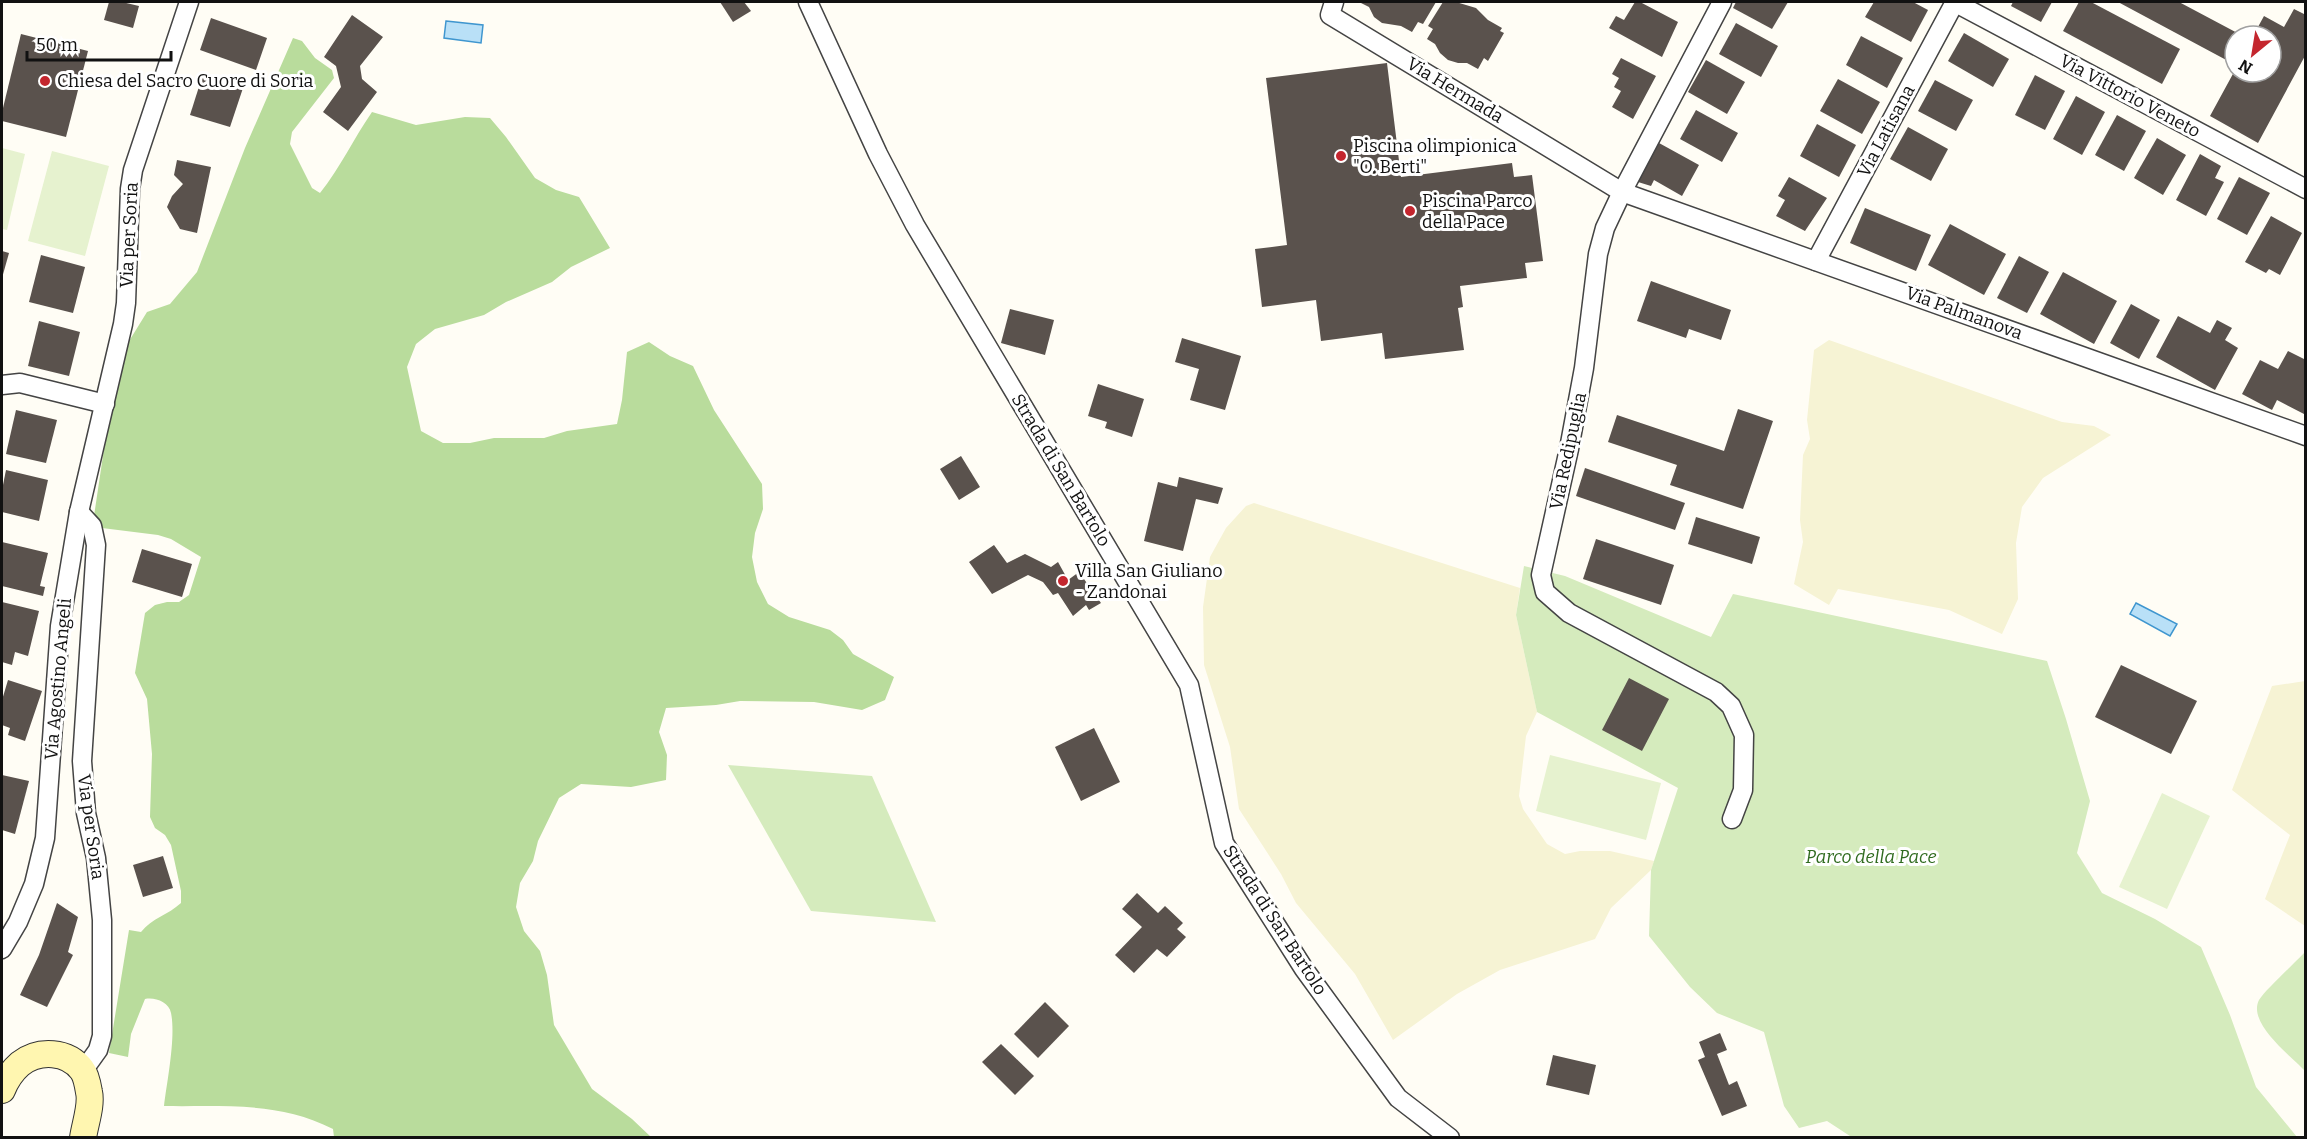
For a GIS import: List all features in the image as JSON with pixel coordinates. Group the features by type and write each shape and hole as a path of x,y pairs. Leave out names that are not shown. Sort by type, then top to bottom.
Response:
{"street":[{"name":"Via per Soria","path":"105,404 126,303 130,189 133,170 189,2"},
{"name":"Strada di San Bartolo","path":"808,2 878,154 915,225 1189,686 1224,843 1304,969 1398,1098 1450,1137"},
{"name":"Via Hermada","path":"1334,2 1330,15 1622,192"},
{"name":"Via Redipuglia","path":"1722,2 1605,228 1598,254 1584,369 1541,575 1545,592 1569,613 1716,692 1731,706 1744,735 1743,790 1732,819"},
{"name":"Via Vittorio Veneto","path":"1955,2 2306,189"},
{"name":"Via Latisana","path":"1816,261 1955,2"},
{"name":"Via Palmanova","path":"1622,192 2306,436"},
{"path":"2,385 20,383 105,404"},
{"name":"Via Agostino Angeli","path":"2,949 18,922 34,885 45,838 60,626 79,512 105,404"},
{"name":"Via per Soria","path":"79,512 92,526 96,545 82,760 86,813 96,858 102,920 102,1036 94,1059 83,1071"},
{"path":"2,1090 8,1078 21,1063 34,1056 51,1053 69,1059 83,1071 90,1094 82,1137"}],"shaded area":[{"path":"1829,340 2062,422 2094,426 2111,435 2043,478 2022,507 2016,543 2018,599 2002,634 1949,610 1838,589 1829,605 1794,584 1803,542 1800,520 1803,455 1810,439 1807,420 1814,350"},
{"path":"1254,503 1520,588 1516,615 1537,712 1526,736 1519,796 1523,809 1547,844 1565,854 1580,851 1610,851 1654,861 1651,870 1611,908 1595,939 1500,970 1457,994 1393,1040 1355,974 1296,903 1281,874 1239,809 1230,747 1204,665 1203,607 1210,557 1226,528 1246,506"},
{"path":"2306,681 2305,926 2265,899 2290,835 2232,790 2272,686"}],"green space":[{"path":"293,38 302,41 315,58 332,70 334,78 292,132 290,144 312,188 320,193 372,112 416,125 465,117 490,118 535,178 556,190 579,197 610,248 571,267 552,282 506,302 484,315 435,329 416,344 407,367 421,431 443,443 470,443 494,438 544,438 567,431 617,424 627,352 649,342 670,356 693,366 714,410 762,484 763,509 755,533 752,557 757,582 768,604 789,617 830,630 843,640 853,654 894,677 885,700 862,710 814,702 740,701 666,708 659,732 667,755 666,780 631,787 581,784 559,798 538,841 533,861 520,883 516,907 524,931 540,951 547,975 554,1025 592,1089 632,1119 651,1137 334,1137 333,1129 313,1120 271,1110 229,1106 164,1106 172,1046 171,1013 168,1006 153,999 145,999 131,1034 128,1057 109,1053 129,930 141,932 150,923 181,903 181,891 171,845 165,835 155,828 150,817 152,754 147,699 135,673 145,613 155,605 179,602 189,595 201,557 171,539 158,535 102,528 94,516 104,449 126,346 147,312 170,304 197,272 245,148"},
{"path":"2,148 25,154 7,230 2,229"},
{"path":"52,151 109,166 85,256 28,241"},
{"name":"Parco della Pace","path":"1524,566 1565,576 1711,637 1733,594 2047,661 2090,801 2077,853 2102,893 2155,919 2201,947 2230,1015 2256,1087 2297,1137 1853,1138 1827,1121 1799,1128 1784,1106 1764,1032 1717,1013 1690,987 1649,936 1651,870 1678,788 1537,712 1516,615"},
{"path":"1550,755 1661,783 1646,840 1536,811"},
{"path":"728,765 872,776 936,922 811,911"},
{"path":"2162,793 2210,816 2167,909 2119,887"},
{"path":"2305,952 2305,1071 2265,1029 2259,1019 2257,1009 2263,995"}],"water":[{"path":"446,21 483,25 481,43 444,38"},
{"path":"2136,603 2177,624 2170,636 2130,614"}],"building":[{"path":"109,2 139,6 133,28 104,20"},
{"path":"720,2 744,2 751,11 733,22"},
{"path":"1359,2 1436,2 1423,24 1418,22 1412,32 1401,26 1382,23 1374,17 1369,7"},
{"path":"1443,2 1456,2 1476,8 1488,20 1502,28 1500,31 1504,33 1488,61 1484,58 1478,69 1467,63 1448,60 1435,44 1427,39 1433,29 1428,26"},
{"path":"1635,2 1640,2 1678,22 1662,57 1609,28 1616,16 1624,20"},
{"path":"1736,2 1788,2 1772,29 1733,8"},
{"path":"1874,2 1913,2 1928,10 1911,42 1865,17"},
{"path":"2013,2 2052,2 2041,22 2011,6"},
{"path":"2079,2 2091,2 2180,49 2162,84 2063,31"},
{"path":"2118,2 2179,2 2223,25 2223,58"},
{"path":"2294,9 2306,15 2306,54 2258,143 2210,116 2227,84 2283,84 2284,27"},
{"path":"352,15 383,37 360,66 362,79 377,92 348,131 323,112 341,87 336,66 324,57"},
{"path":"2264,16 2279,24 2260,24"},
{"path":"211,18 267,38 256,70 200,50"},
{"path":"1736,23 1778,46 1761,77 1719,54"},
{"path":"1964,33 2009,59 1993,87 1948,61"},
{"name":"Chiesa del Sacro Cuore di Soria","path":"21,34 88,51 66,137 2,121 2,112"},
{"path":"1861,36 1903,58 1887,88 1846,65"},
{"path":"1621,58 1656,76 1633,119 1612,107 1621,91 1614,87 1619,78 1612,74"},
{"path":"1706,60 1745,82 1727,114 1688,92"},
{"name":"Piscina Parco della Pace","path":"1387,63 1401,177 1512,163 1514,177 1532,175 1543,261 1525,263 1527,278 1460,286 1463,307 1458,308 1464,350 1385,359 1382,333 1321,341 1316,300 1262,307 1255,249 1287,245 1266,78"},
{"path":"203,74 243,88 230,127 190,115"},
{"path":"2035,75 2065,91 2045,130 2015,115"},
{"path":"1838,79 1880,102 1862,134 1820,111"},
{"path":"1935,80 1973,100 1956,131 1918,111"},
{"path":"2076,96 2105,112 2082,155 2053,139"},
{"path":"1696,110 1738,133 1722,162 1680,139"},
{"path":"2117,115 2146,131 2124,171 2095,155"},
{"path":"1817,124 1856,145 1839,177 1800,156"},
{"path":"1908,127 1948,149 1931,181 1890,159"},
{"path":"2157,138 2186,155 2163,195 2134,178"},
{"path":"1659,143 1699,165 1682,196 1654,180 1651,186 1638,182"},
{"path":"2200,154 2221,166 2215,178 2224,182 2206,216 2176,200"},
{"path":"177,160 211,167 197,233 180,229 167,207 172,196 183,184 174,175"},
{"path":"1789,177 1827,198 1805,231 1776,216 1785,200 1778,196"},
{"path":"2239,177 2270,193 2247,235 2217,219"},
{"path":"1865,208 1931,235 1916,271 1850,243"},
{"path":"2271,216 2302,233 2280,275 2269,269 2266,273 2245,262"},
{"path":"1950,224 2006,254 1984,295 1928,265"},
{"path":"2,251 9,253 2,278"},
{"path":"41,255 85,267 73,313 29,302"},
{"path":"2019,256 2049,272 2027,313 1997,298"},
{"path":"2063,272 2117,301 2094,344 2040,314"},
{"path":"1651,281 1731,310 1721,340 1689,329 1686,338 1637,321"},
{"path":"2131,304 2160,320 2139,359 2110,343"},
{"path":"1010,309 1054,320 1045,355 1001,343"},
{"path":"2178,316 2210,333 2217,320 2232,328 2225,340 2238,348 2215,390 2156,357"},
{"path":"39,321 80,332 69,376 28,366"},
{"path":"1182,338 1241,356 1225,410 1190,400 1199,369 1175,362"},
{"path":"2288,351 2306,360 2304,414 2277,400 2272,410 2242,394 2260,360 2278,369"},
{"path":"1098,384 1144,399 1132,437 1105,428 1107,422 1088,416"},
{"path":"1738,409 1773,421 1743,509 1670,485 1677,465 1608,442 1617,415 1724,451"},
{"path":"16,410 57,420 46,463 6,454"},
{"path":"961,456 980,487 959,500 940,469"},
{"path":"1585,468 1685,503 1675,530 1576,496"},
{"path":"6,470 48,480 39,521 2,512 2,490"},
{"path":"1179,477 1223,488 1218,504 1196,499 1183,551 1144,541 1158,482 1177,487"},
{"path":"1696,517 1760,537 1752,564 1688,544"},
{"path":"1596,539 1674,565 1661,605 1583,579"},
{"path":"2,542 48,553 40,586 45,587 43,596 2,586"},
{"name":"Villa San Giuliano - Zandonai","path":"994,545 1007,563 1025,554 1051,567 1058,562 1068,580 1079,572 1101,603 1089,610 1086,605 1073,616 1058,593 1053,595 1043,582 1028,575 992,594 969,562"},
{"path":"142,549 192,564 182,597 132,582"},
{"path":"2,602 39,611 28,656 15,652 12,665 2,662"},
{"path":"2121,665 2197,701 2171,754 2095,717"},
{"path":"1629,678 1669,699 1642,751 1602,730"},
{"path":"8,680 42,691 25,741 8,735 10,728 2,725 2,700"},
{"path":"1094,728 1120,782 1081,801 1055,747"},
{"path":"2,775 29,781 15,834 2,830"},
{"path":"163,856 173,888 143,897 133,865"},
{"path":"1137,893 1158,913 1165,906 1183,923 1177,929 1186,937 1167,957 1157,949 1134,973 1115,955 1142,927 1122,909"},
{"path":"57,903 78,917 68,952 73,955 47,1007 20,995 39,955"},
{"path":"1045,1002 1069,1026 1038,1058 1014,1034"},
{"path":"1720,1033 1727,1050 1717,1054 1729,1085 1737,1081 1747,1106 1722,1116 1698,1060 1705,1057 1699,1042"},
{"path":"1001,1044 1034,1076 1015,1095 982,1062"},
{"path":"1553,1055 1596,1065 1589,1095 1546,1085"}],"place":[{"name":"Chiesa del Sacro Cuore di Soria","path":"45,81"},
{"name":"Piscina olimpionica \"O. Berti\"","path":"1341,156"},
{"name":"Piscina Parco della Pace","path":"1410,211"},
{"name":"Villa San Giuliano - Zandonai","path":"1063,581"}]}
